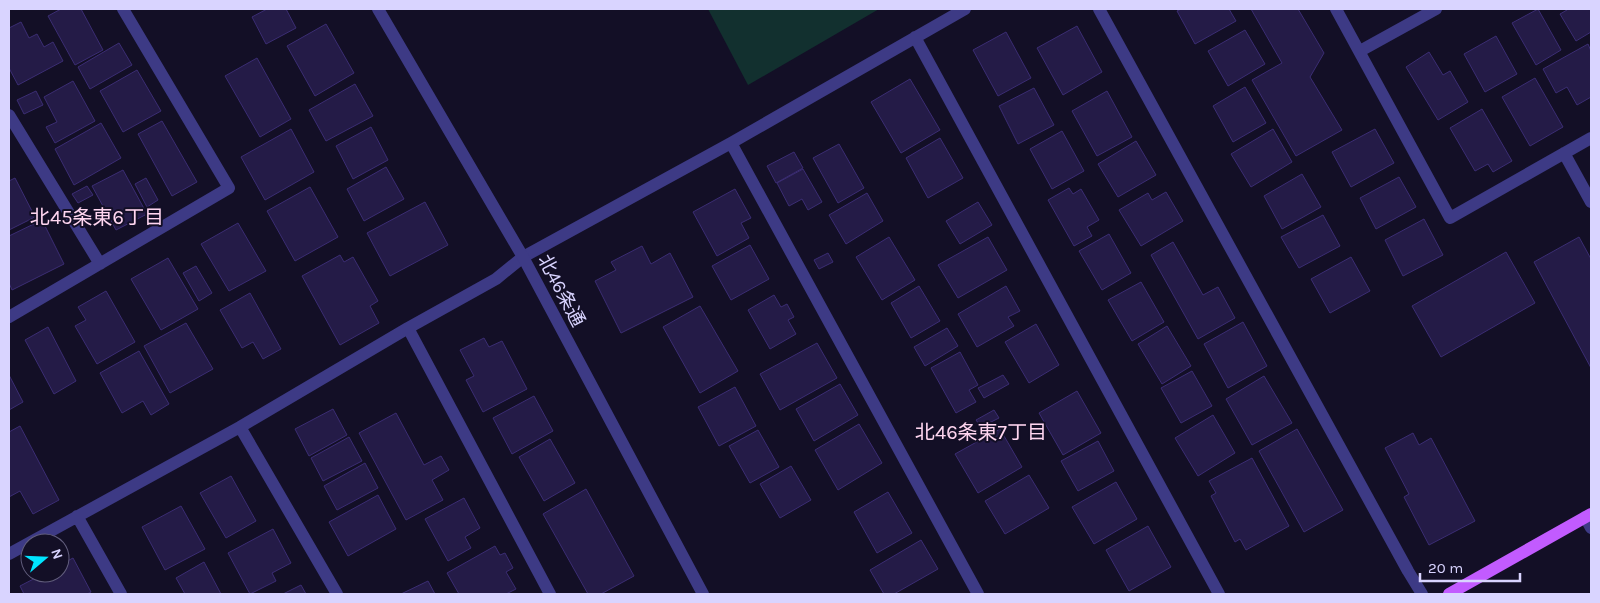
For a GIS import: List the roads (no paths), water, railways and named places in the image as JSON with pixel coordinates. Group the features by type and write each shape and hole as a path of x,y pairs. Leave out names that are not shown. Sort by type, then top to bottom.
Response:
{"main road":[{"path":"1449,594 1589,520"}],"street":[{"path":"9,317 229,188 123,9"},
{"name":"北46条通","path":"378,9 522,257 703,594"},
{"path":"9,554 240,427 408,328 496,279 522,257 731,143 965,9"},
{"path":"1099,9 1422,594"},
{"path":"1336,9 1450,218 1591,138"},
{"path":"1360,52 1436,9"},
{"path":"915,38 1219,594"},
{"path":"9,115 100,264"},
{"path":"731,143 978,594"},
{"path":"1564,153 1591,202"},
{"path":"408,328 550,594"},
{"path":"240,427 337,594"},
{"path":"77,516 120,594"}],"district":[{"name":"北45条東6丁目","path":"97,217"},
{"name":"北46条東7丁目","path":"981,432"}]}
